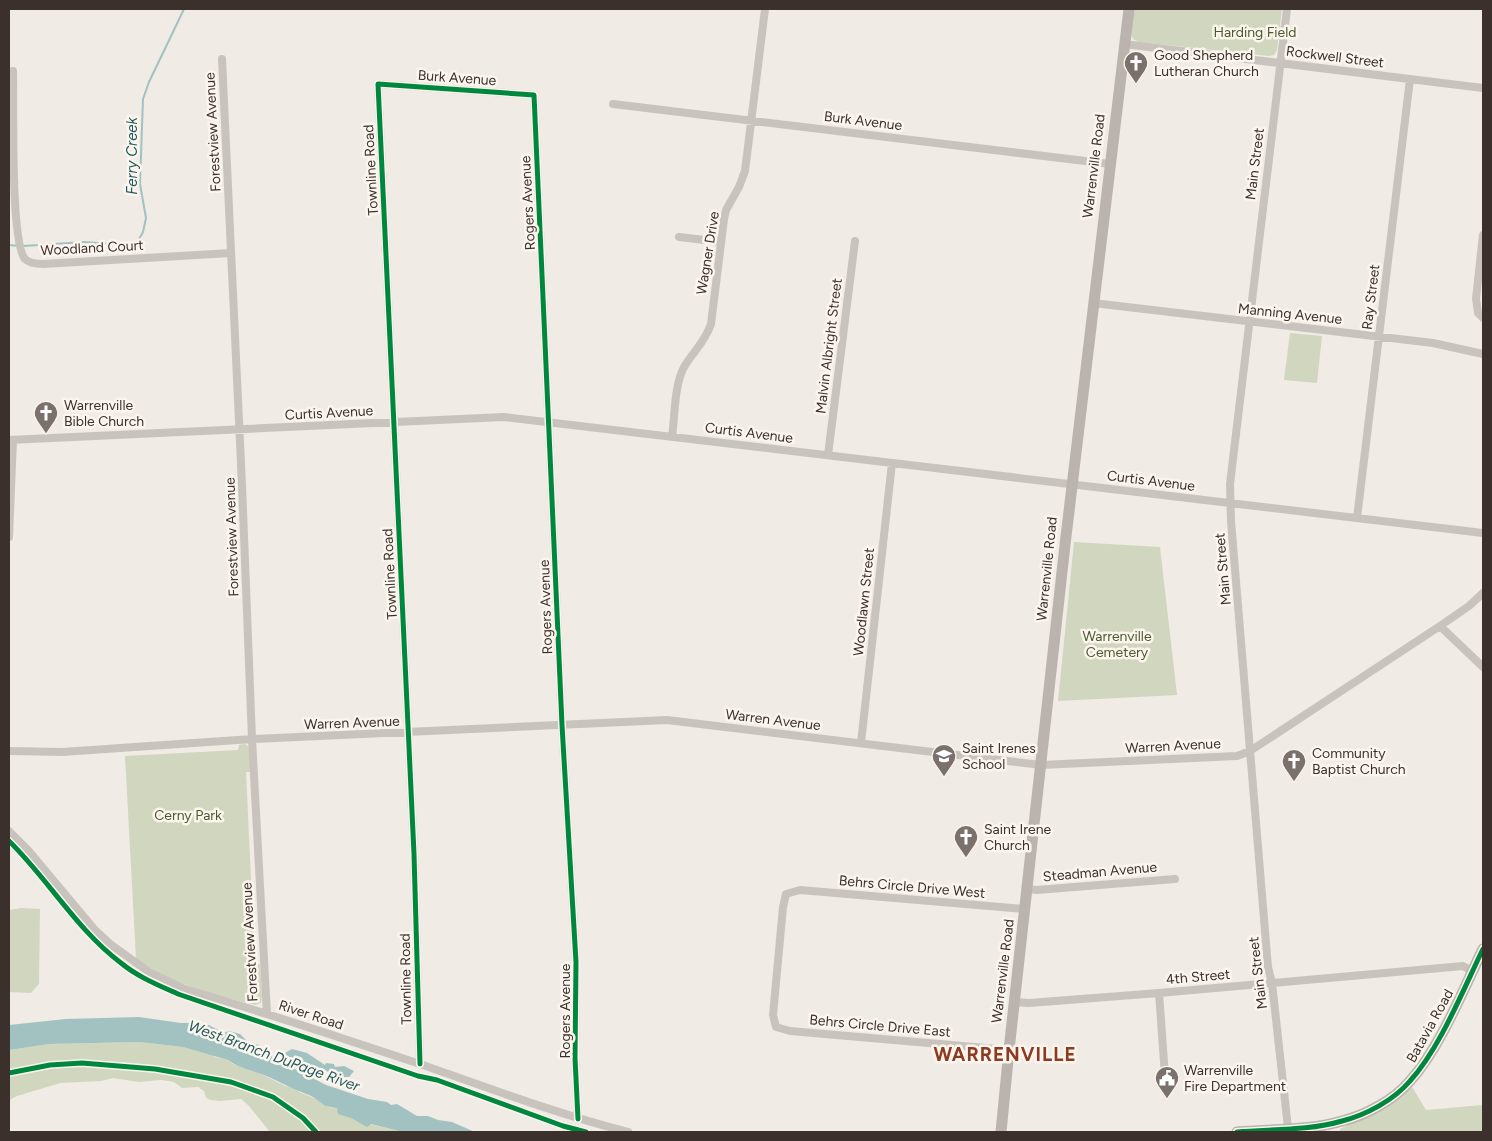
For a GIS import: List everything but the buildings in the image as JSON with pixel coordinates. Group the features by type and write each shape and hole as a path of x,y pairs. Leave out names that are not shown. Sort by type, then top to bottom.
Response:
{"main road":[{"name":"Warrenville Road","path":"1001,1132 1072,485 1129,9"},
{"name":"Batavia Road","path":"1237,1132 1342,1121 1363,1114 1401,1090 1410,1082 1433,1049 1483,949"}],"street":[{"name":"Wagner Drive","path":"672,437 680,377 687,363 706,338 711,324 726,210 743,178 765,9"},
{"name":"Main Street","path":"1287,9 1230,484 1268,967 1272,983 1288,1128"},
{"name":"Rockwell Street","path":"1124,44 1483,88"},
{"name":"Forestview Avenue","path":"222,59 266,1014"},
{"name":"Woodland Court","path":"13,71 15,202 20,251 29,261 43,264 231,253"},
{"name":"Ray Street","path":"1357,518 1410,79"},
{"name":"Burk Avenue","path":"378,84 534,95"},
{"name":"Townline Road","path":"378,84 409,733 420,1064"},
{"name":"Rogers Avenue","path":"534,95 562,725 576,962 575,1058 578,1119"},
{"name":"Burk Avenue","path":"613,104 1110,164"},
{"path":"1483,235 1476,299 1478,313 1483,318"},
{"path":"679,237 721,242"},
{"name":"Malvin Albright Street","path":"828,455 855,241"},
{"name":"Manning Avenue","path":"1093,303 1448,345 1483,354"},
{"name":"Curtis Avenue","path":"11,440 504,416 1483,533"},
{"path":"9,537 11,440"},
{"name":"Woodlawn Street","path":"861,743 892,463"},
{"name":"Warren Avenue","path":"9,751 62,752 252,740 667,720 1041,765 1237,756 1250,752 1440,626 1469,606 1483,593"},
{"path":"1440,626 1483,667"},
{"name":"River Road","path":"9,831 28,850 102,937 127,958 149,972 185,989 420,1064 578,1119 628,1132"},
{"name":"Steadman Avenue","path":"1027,889 1037,890 1175,879"},
{"name":"Behrs Circle Drive West","path":"774,1001 783,907 786,894 796,890 1025,909"},
{"name":"4th Street","path":"1014,1002 1029,1003 1159,994 1464,966 1472,971"},
{"path":"1159,994 1165,1076"},
{"name":"Behrs Circle Drive East","path":"774,1001 773,1015 776,1027 790,1031 1009,1050"}],"green space":[{"name":"Harding Field","path":"1134,9 1282,9 1277,50 1274,55 1269,56 1139,42 1133,39 1131,33"},
{"path":"1290,333 1322,336 1317,383 1284,380"},
{"name":"Warrenville Cemetery","path":"1074,542 1160,547 1177,695 1058,701"},
{"name":"Cerny Park","path":"239,745 247,745 250,752 251,772 246,772 255,964 260,964 262,996 261,1003 255,1005 209,993 178,982 136,959 125,756 238,750"},
{"path":"21,908 40,909 39,984 31,993 9,992 9,910"},
{"path":"139,1042 183,1047 228,1060 233,1064 251,1069 285,1086 294,1088 319,1100 328,1107 337,1108 357,1121 403,1132 270,1132 241,1099 211,1100 206,1098 204,1091 198,1087 182,1088 174,1082 161,1080 139,1082 113,1078 101,1081 60,1083 17,1096 11,1099 9,1103 9,1050 49,1044"},
{"path":"1412,1087 1426,1110 1483,1105 1483,1132 1340,1132 1340,1129 1390,1104"}],"water":[{"path":"139,1017 181,1023 205,1023 224,1033 229,1031 240,1034 248,1042 259,1045 274,1058 326,1085 368,1099 387,1102 391,1105 397,1104 417,1116 428,1116 452,1122 475,1132 403,1132 371,1124 367,1127 351,1118 338,1114 337,1108 326,1106 312,1096 266,1076 238,1066 228,1060 183,1047 139,1042 49,1044 9,1050 9,1025 66,1019"},
{"path":"292,1049 307,1053 325,1065 326,1063 334,1064 335,1067 344,1066 354,1071 349,1077 336,1077 322,1068 311,1068 309,1065 290,1059 285,1053"}],"waterway":[{"name":"Ferry Creek","path":"23,246 84,242 125,245 135,244 138,241 143,232 146,218 140,184 143,99 149,82 184,9"},
{"name":"Ferry Creek","path":"9,245 19,246"},
{"name":"West Branch DuPage River","path":"280,1064 287,1055"}],"cycle path":[{"path":"420,1064 414,854 378,84 534,95 562,725 576,962 575,1058 578,1119"},
{"path":"9,841 37,871 90,935 121,963 148,980 178,994 418,1076 437,1080 563,1126 586,1132"},
{"path":"1237,1132 1303,1128 1329,1124 1360,1115 1388,1100 1403,1088 1421,1068 1441,1036 1483,949"},
{"path":"9,1073 50,1065 82,1063 155,1069 231,1082 273,1097 303,1118 316,1132"}],"place":[{"name":"Good Shepherd Lutheran Church","path":"1136,84"},
{"name":"Warrenville Bible Church","path":"46,434"},
{"name":"Saint Irenes School","path":"944,777"},
{"name":"Community Baptist Church","path":"1294,782"},
{"name":"Saint Irene Church","path":"966,858"},
{"name":"Warrenville Fire Department","path":"1167,1099"}],"district":[{"name":"WARRENVILLE","path":"1005,1054"}]}
